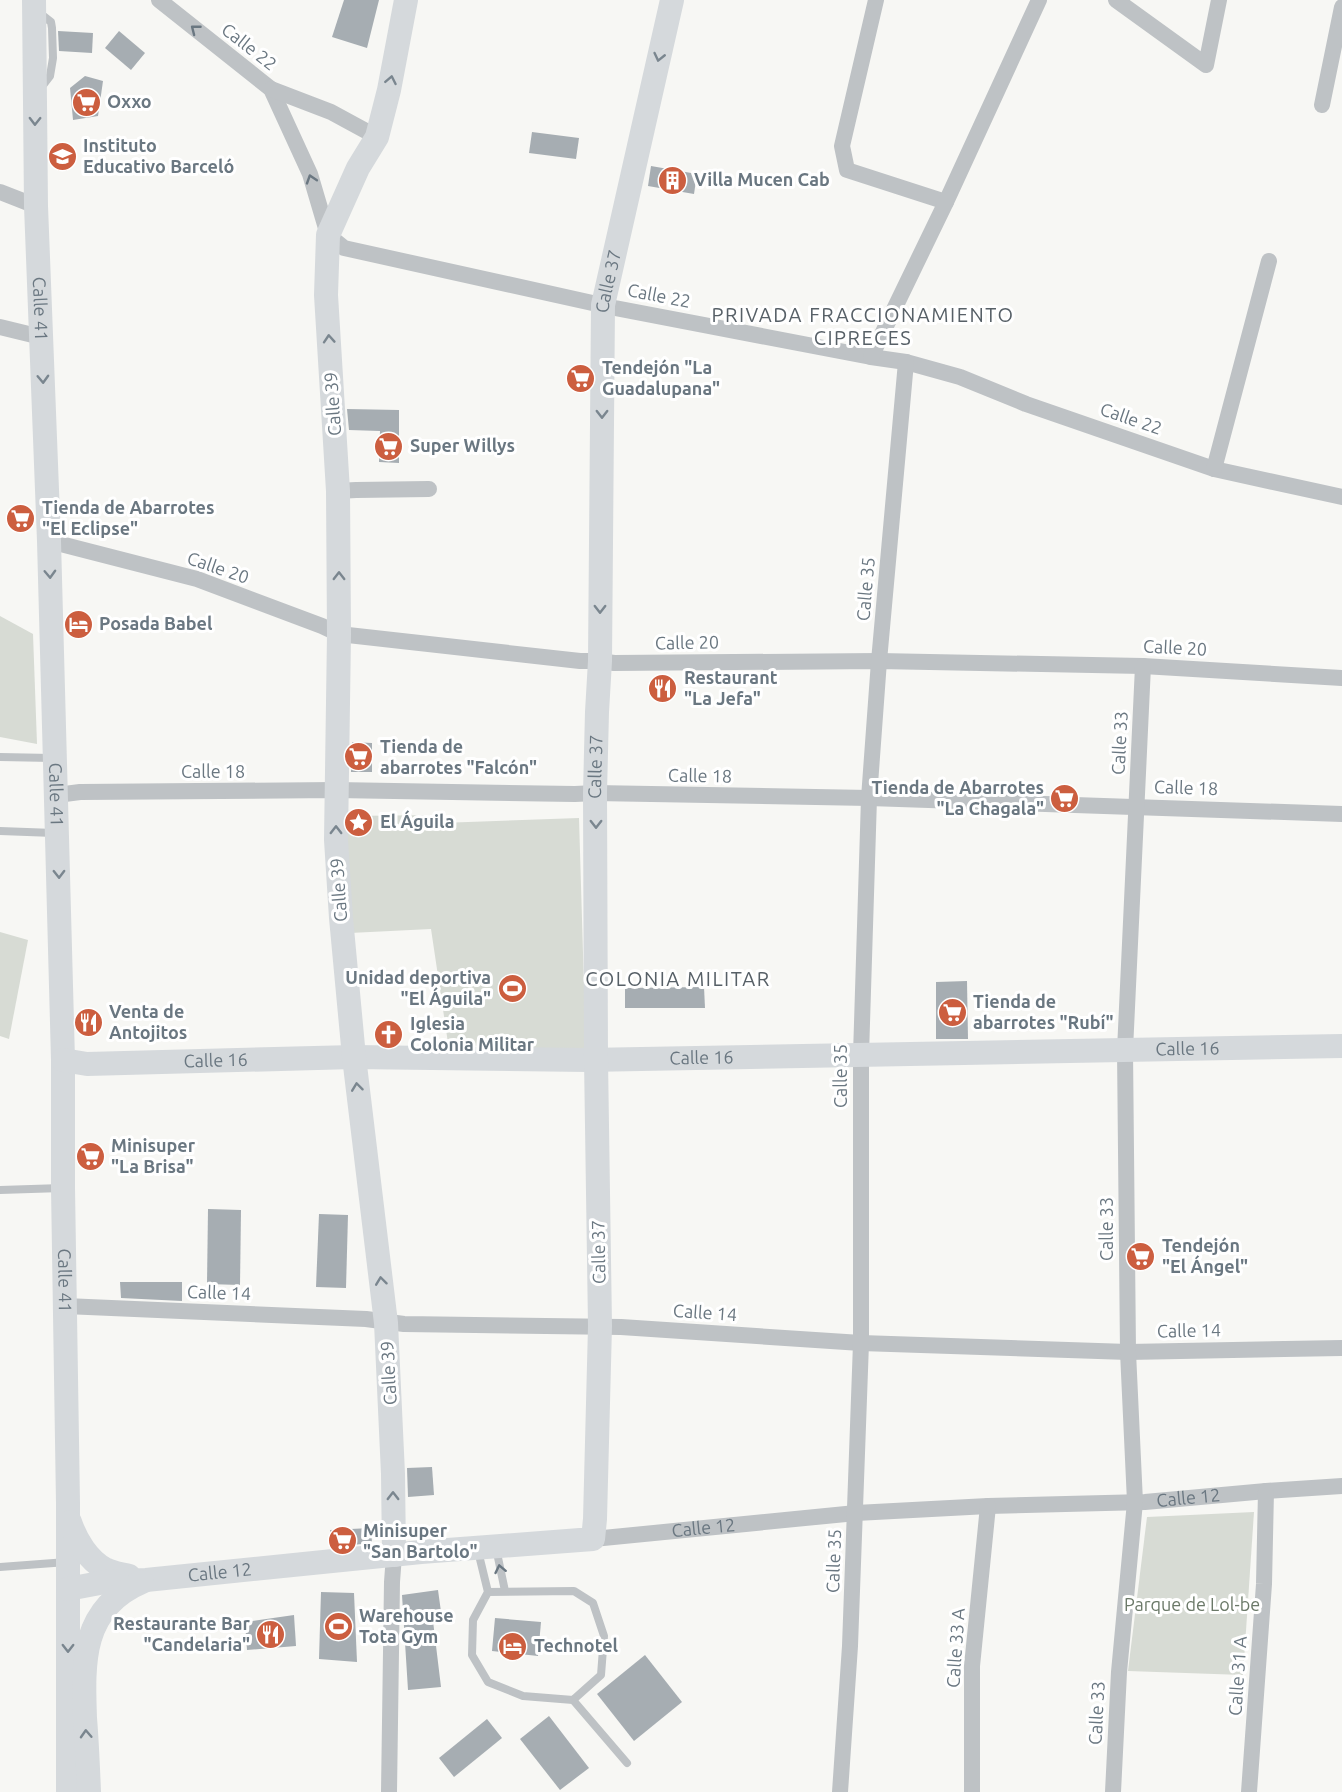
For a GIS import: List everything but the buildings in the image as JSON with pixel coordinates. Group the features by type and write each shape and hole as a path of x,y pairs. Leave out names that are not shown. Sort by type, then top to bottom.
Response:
{"main road":[{"name":"Calle 39","path":"394,1555 387,1323 354,1057 336,840 339,634 338,491 326,295 328,235 358,168 377,137 389,90 406,0"},
{"name":"Calle 37","path":"593,1539 600,1326 596,1059 596,793 600,661 603,305 672,0"},
{"name":"Calle 41","path":"34,5 36,206 50,541 63,1060 68,1503 68,1792"},
{"name":"Calle 16","path":"63,1060 87,1064 354,1057 569,1060 1342,1046"},
{"path":"68,1503 69,1516 78,1541 95,1562 116,1573 146,1580"},
{"name":"Calle 12","path":"68,1589 105,1582 593,1539"},
{"path":"89,1792 84,1678 88,1641 103,1610 126,1588 146,1580"}],"street":[{"name":"Calle 22","path":"159,0 272,89 310,174 328,235 344,248 603,305 906,362 960,377 1026,404 1214,469 1342,497"},
{"path":"876,0 842,146 847,170 946,202"},
{"path":"871,357 946,202 1038,0"},
{"path":"1116,0 1206,65 1220,0"},
{"path":"1322,105 1342,7"},
{"path":"272,89 332,112 377,137"},
{"path":"0,192 36,206"},
{"path":"1214,469 1269,261"},
{"path":"0,327 41,337"},
{"name":"Calle 35","path":"840,1792 850,1646 861,1343 861,1055 869,798 906,362"},
{"path":"338,491 429,489"},
{"name":"Calle 20","path":"50,541 196,579 339,634 580,661 614,663 879,661 1143,666 1342,678"},
{"name":"Calle 33","path":"1113,1792 1119,1672 1135,1502 1128,1352 1125,1050 1143,666"},
{"name":"Calle 18","path":"57,795 80,792 336,790 596,793 869,798 1342,814"},
{"name":"Calle 14","path":"65,1306 366,1319 387,1323 600,1326 861,1343 1128,1352 1342,1348"},
{"name":"Calle 12","path":"593,1539 856,1512 1135,1502 1342,1486"},
{"name":"Calle 31 A","path":"1249,1792 1264,1584 1266,1491"},
{"name":"Calle 33 A","path":"972,1792 972,1666 988,1506"},
{"name":"Calle 39","path":"389,1792 394,1555"}],"lane":[{"path":"0,757 56,758"},
{"path":"0,831 58,833"},
{"path":"0,1190 63,1188"},
{"path":"486,1547 505,1592"},
{"path":"486,1547 488,1592 473,1620 472,1654 488,1682 524,1696 573,1700 627,1763"},
{"path":"0,1567 67,1562"},
{"path":"488,1592 574,1591 593,1604 604,1636 601,1675 573,1700"}],"green space":[{"path":"0,616 33,634 37,744 0,737"},
{"name":"Unidad deportiva \"El Águila\"","path":"439,815 440,823 579,818 586,1054 448,1043 431,929 350,933 346,816"},
{"path":"0,932 28,940 9,1039 0,1036"},
{"name":"Parque de Lol-be","path":"1254,1512 1243,1675 1128,1671 1147,1517"}],"place":[{"name":"Oxxo","path":"86,102"},
{"name":"Instituto Educativo Barceló","path":"62,156"},
{"name":"Villa Mucen Cab","path":"673,180"},
{"name":"Tendejón \"La Guadalupana\"","path":"581,378"},
{"name":"Super Willys","path":"389,446"},
{"name":"Tienda de Abarrotes \"El Eclipse\"","path":"21,518"},
{"name":"Posada Babel","path":"78,624"},
{"name":"Restaurant \"La Jefa\"","path":"663,688"},
{"name":"Tienda de abarrotes \"Falcón\"","path":"359,757"},
{"name":"Tienda de Abarrotes \"La Chagala\"","path":"1065,798"},
{"name":"El Águila","path":"359,822"},
{"name":"Unidad deportiva \"El Águila\"","path":"512,988"},
{"name":"Tienda de abarrotes \"Rubí\"","path":"952,1012"},
{"name":"Venta de Antojitos","path":"88,1022"},
{"name":"Iglesia Colonia Militar","path":"389,1034"},
{"name":"Minisuper \"La Brisa\"","path":"90,1156"},
{"name":"Tendejón \"El Ángel\"","path":"1141,1256"},
{"name":"Minisuper \"San Bartolo\"","path":"342,1541"},
{"name":"Warehouse Tota Gym","path":"338,1626"},
{"name":"Restaurante Bar \"Candelaria\"","path":"271,1634"},
{"name":"Technotel","path":"513,1646"}],"district":[{"name":"PRIVADA FRACCIONAMIENTO CIPRECES","path":"863,326"},
{"name":"COLONIA MILITAR","path":"678,979"}]}
